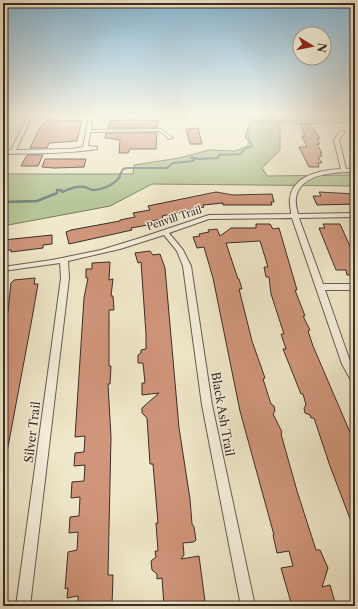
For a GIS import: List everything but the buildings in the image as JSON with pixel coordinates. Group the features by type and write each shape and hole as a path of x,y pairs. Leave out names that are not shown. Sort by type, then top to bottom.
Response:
{"street":[{"path":"13,152 17,144"},
{"path":"337,144 344,170"},
{"path":"3,152 72,152 85,148 95,148"},
{"path":"355,170 344,170 312,177 299,185 292,197 295,216 347,364 355,379"},
{"name":"Penvill Trail","path":"3,269 64,260 133,243 209,218 355,215"},
{"name":"Black Ash Trail","path":"165,232 180,250 187,266 207,405 248,606"},
{"name":"Silver Trail","path":"23,606 65,278 64,260"},
{"path":"320,287 355,286"}],"green space":[{"path":"248,144 280,144 280,150 262,168 267,176 355,175 355,186 152,184 110,206 3,226 3,174 133,174 134,165 179,158 209,150 235,151 248,146"}],"waterway":[{"path":"119,177 123,169 127,168 167,168 173,163 193,161 195,159 191,157 199,159 218,158 219,155 241,154 245,148 251,147 252,144"},
{"path":"3,202 37,201 57,193 57,190 61,190 62,192 78,187 85,187 91,190 100,189 112,184 120,176"}]}
